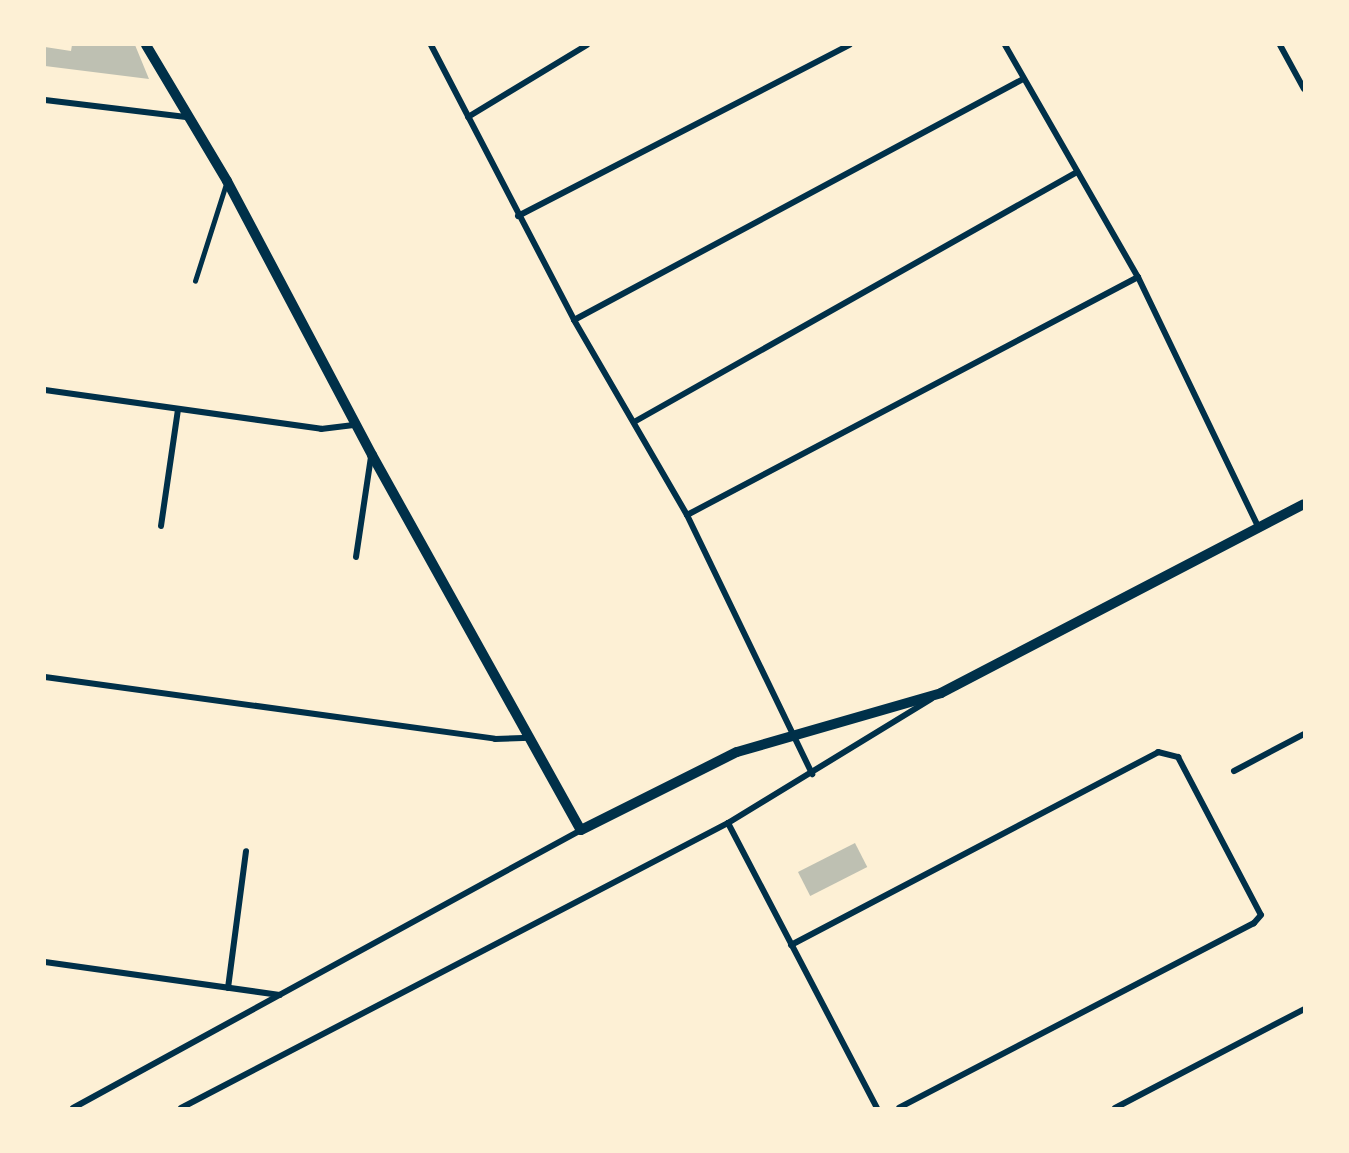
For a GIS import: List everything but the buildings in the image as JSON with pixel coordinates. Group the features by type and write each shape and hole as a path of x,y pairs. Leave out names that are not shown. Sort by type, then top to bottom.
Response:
{"street":[{"path":"146,45 186,117 226,181 372,455 581,830"},
{"path":"431,45 574,320 687,515 790,734 812,774"},
{"path":"468,117 587,45"},
{"path":"518,216 850,45"},
{"path":"1005,45 1138,277 1260,529"},
{"path":"1280,45 1304,89"},
{"path":"574,320 1023,79"},
{"path":"45,100 186,117"},
{"path":"634,422 1077,172"},
{"path":"687,515 1138,277"},
{"path":"45,390 321,429 357,425"},
{"path":"161,526 178,409"},
{"path":"356,557 372,455"},
{"path":"181,1108 728,823 812,774 941,693 1260,529 1304,504"},
{"path":"45,677 495,739 531,738"},
{"path":"73,1108 581,830 717,760 790,734 941,693"},
{"path":"1234,771 1304,734"},
{"path":"791,945 1158,752 1178,757 1261,915 1254,923 899,1108"},
{"path":"728,823 877,1108"},
{"path":"228,988 246,851"},
{"path":"45,962 281,995"},
{"path":"1114,1108 1304,1010"}],"lane":[{"path":"195,281 226,181"}]}
